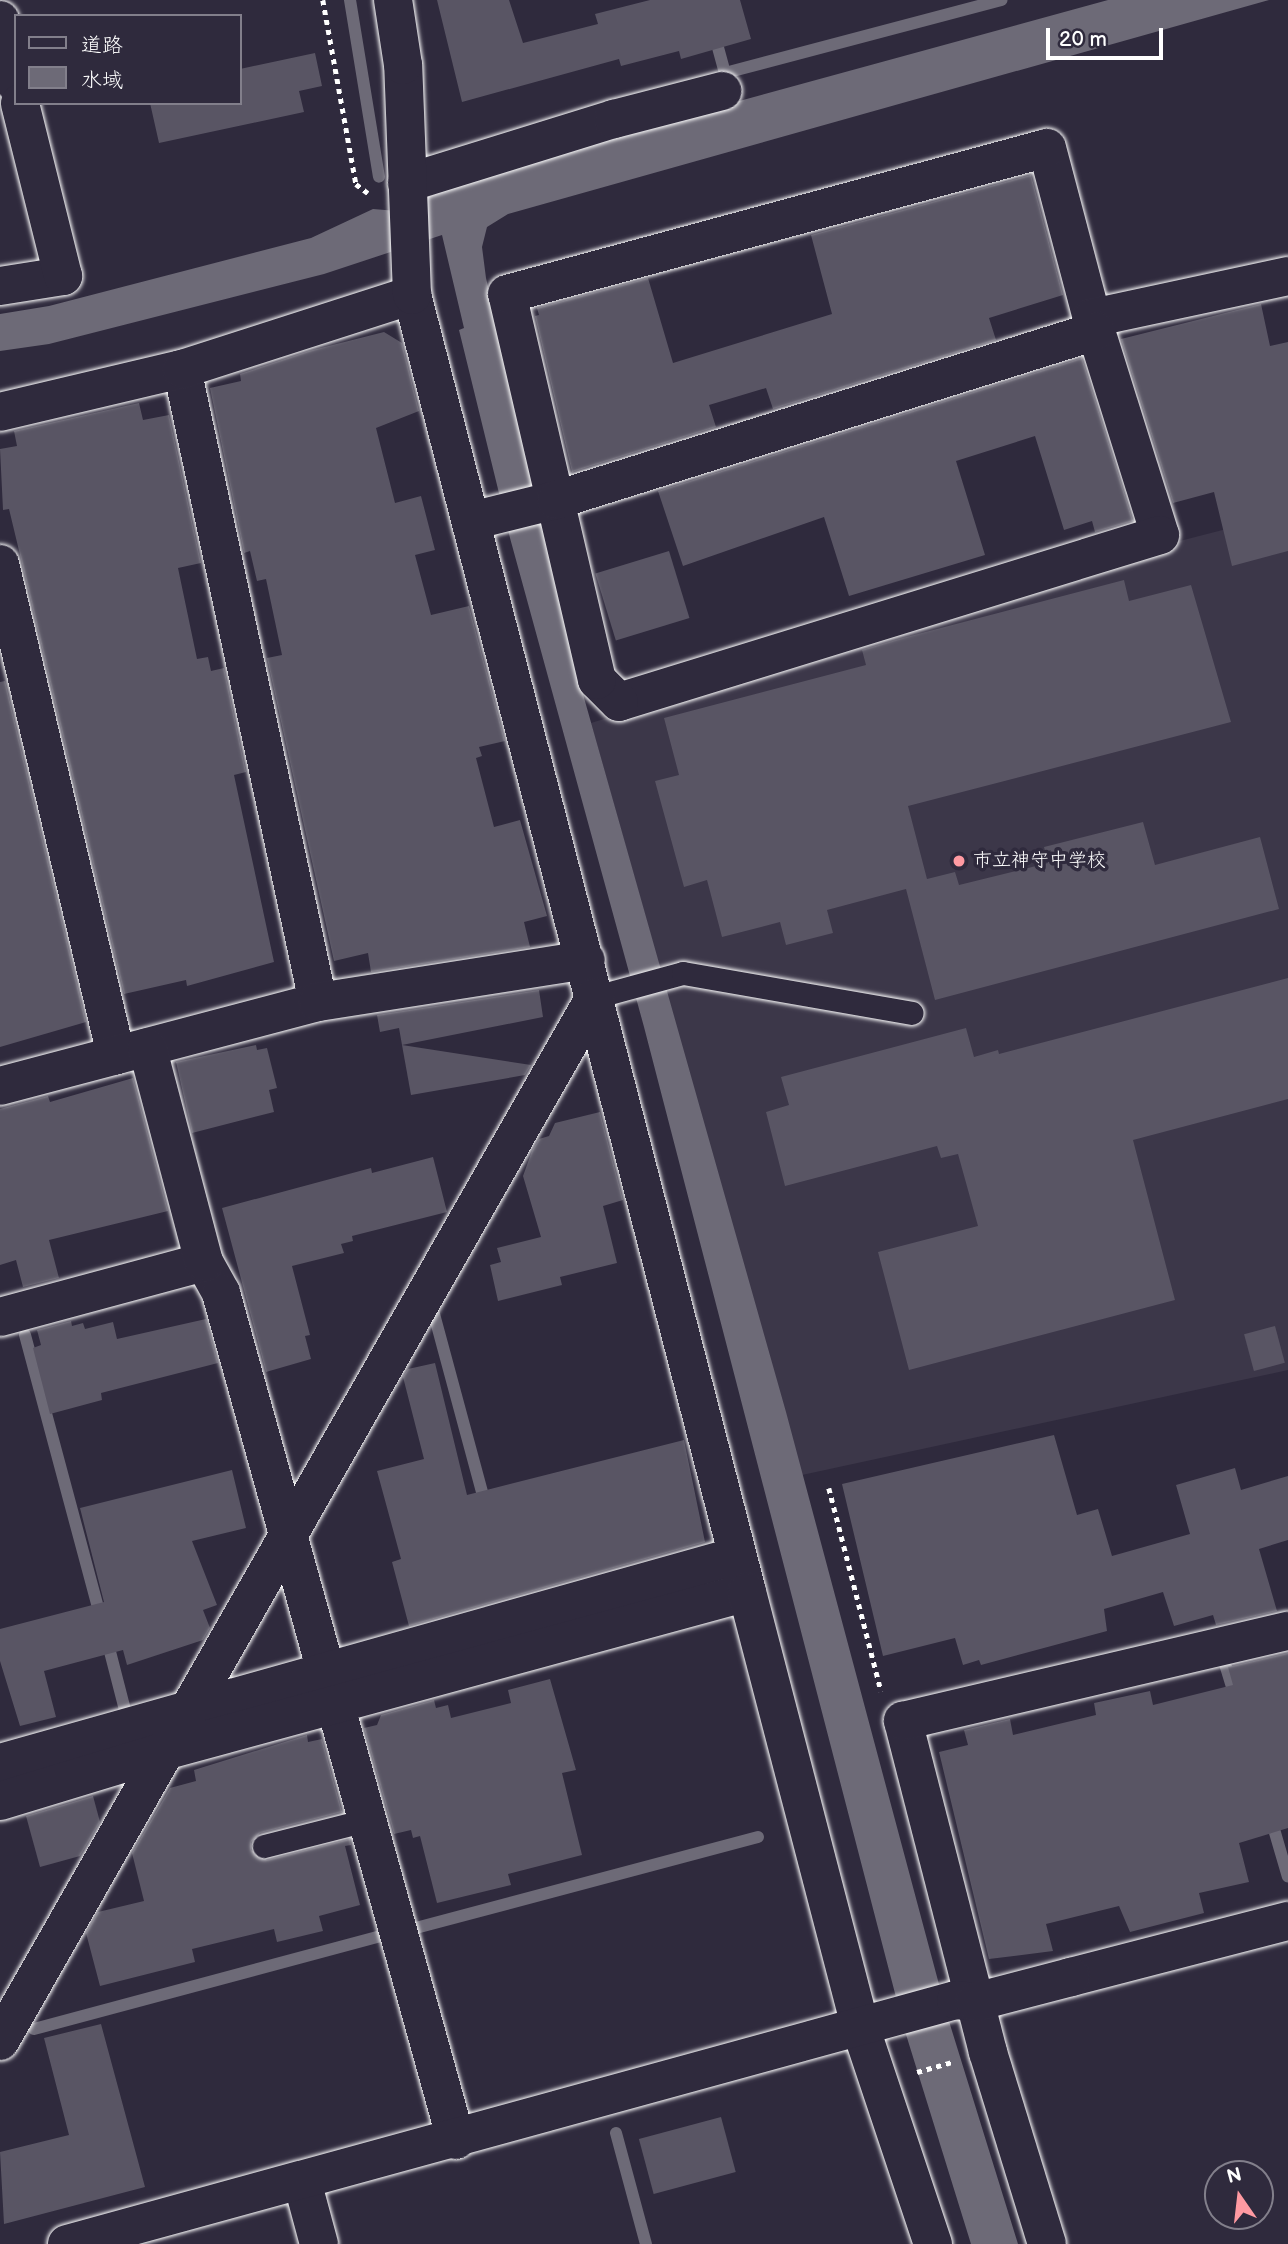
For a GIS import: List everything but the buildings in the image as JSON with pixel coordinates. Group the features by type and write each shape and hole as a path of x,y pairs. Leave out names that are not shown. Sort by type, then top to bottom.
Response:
{"street":[{"path":"393,0 403,65 408,256 412,295 480,519 586,960 610,993 742,1574 933,2244"},
{"path":"0,20 14,76"},
{"path":"408,192 614,119 722,91"},
{"path":"0,286 63,276 20,105"},
{"path":"1047,148 1094,324 1160,536 619,702 597,680 550,501 508,294 1047,148"},
{"path":"480,519 550,501 1094,324 1288,276"},
{"path":"0,412 182,369 412,295"},
{"path":"182,369 318,1002"},
{"path":"0,564 132,1051 204,1262 221,1293 456,2140"},
{"path":"0,1086 318,1002 586,960"},
{"path":"0,2041 288,1537 610,993"},
{"path":"0,1317 204,1262"},
{"path":"0,1763 325,1671 742,1574"},
{"path":"0,1801 168,1750 336,1707 742,1574"},
{"path":"1047,2244 966,2001 903,1721 1288,1631"},
{"path":"67,2244 456,2140 872,2023 1071,1977 1288,1921"},
{"path":"302,2181 319,2244"}],"lane":[{"path":"610,993 683,973 912,1013"},
{"path":"264,1846 367,1820"}],"path":[{"path":"323,0 356,184 366,193 408,192"},
{"path":"829,1488 886,1710 903,1721"},
{"path":"907,2074 957,2061"}],"shaded area":[{"name":"市立神守中学校","path":"1288,513 1288,1370 802,1475 591,723 1176,542"}],"water":[{"path":"1108,0 1269,0 508,214 487,227 482,247 486,278 579,680 786,1412 948,2018 1018,2244 971,2244 904,2028 644,1027 510,538 459,330 464,328 442,235 324,274 49,344 0,351 0,314 49,306 311,238 373,209 397,211 440,192 619,134"}],"waterway":[{"path":"350,0 379,177"},
{"path":"705,0 725,73 1002,0"},
{"path":"434,1314 486,1507"},
{"path":"25,1335 101,1619"},
{"path":"107,1640 126,1714"},
{"path":"1225,1664 1236,1701"},
{"path":"1271,1819 1288,1877"},
{"path":"412,1929 758,1837"},
{"path":"34,2029 382,1936"},
{"path":"616,2133 646,2244"}],"place":[{"name":"市立神守中学校","path":"959,861"}]}
